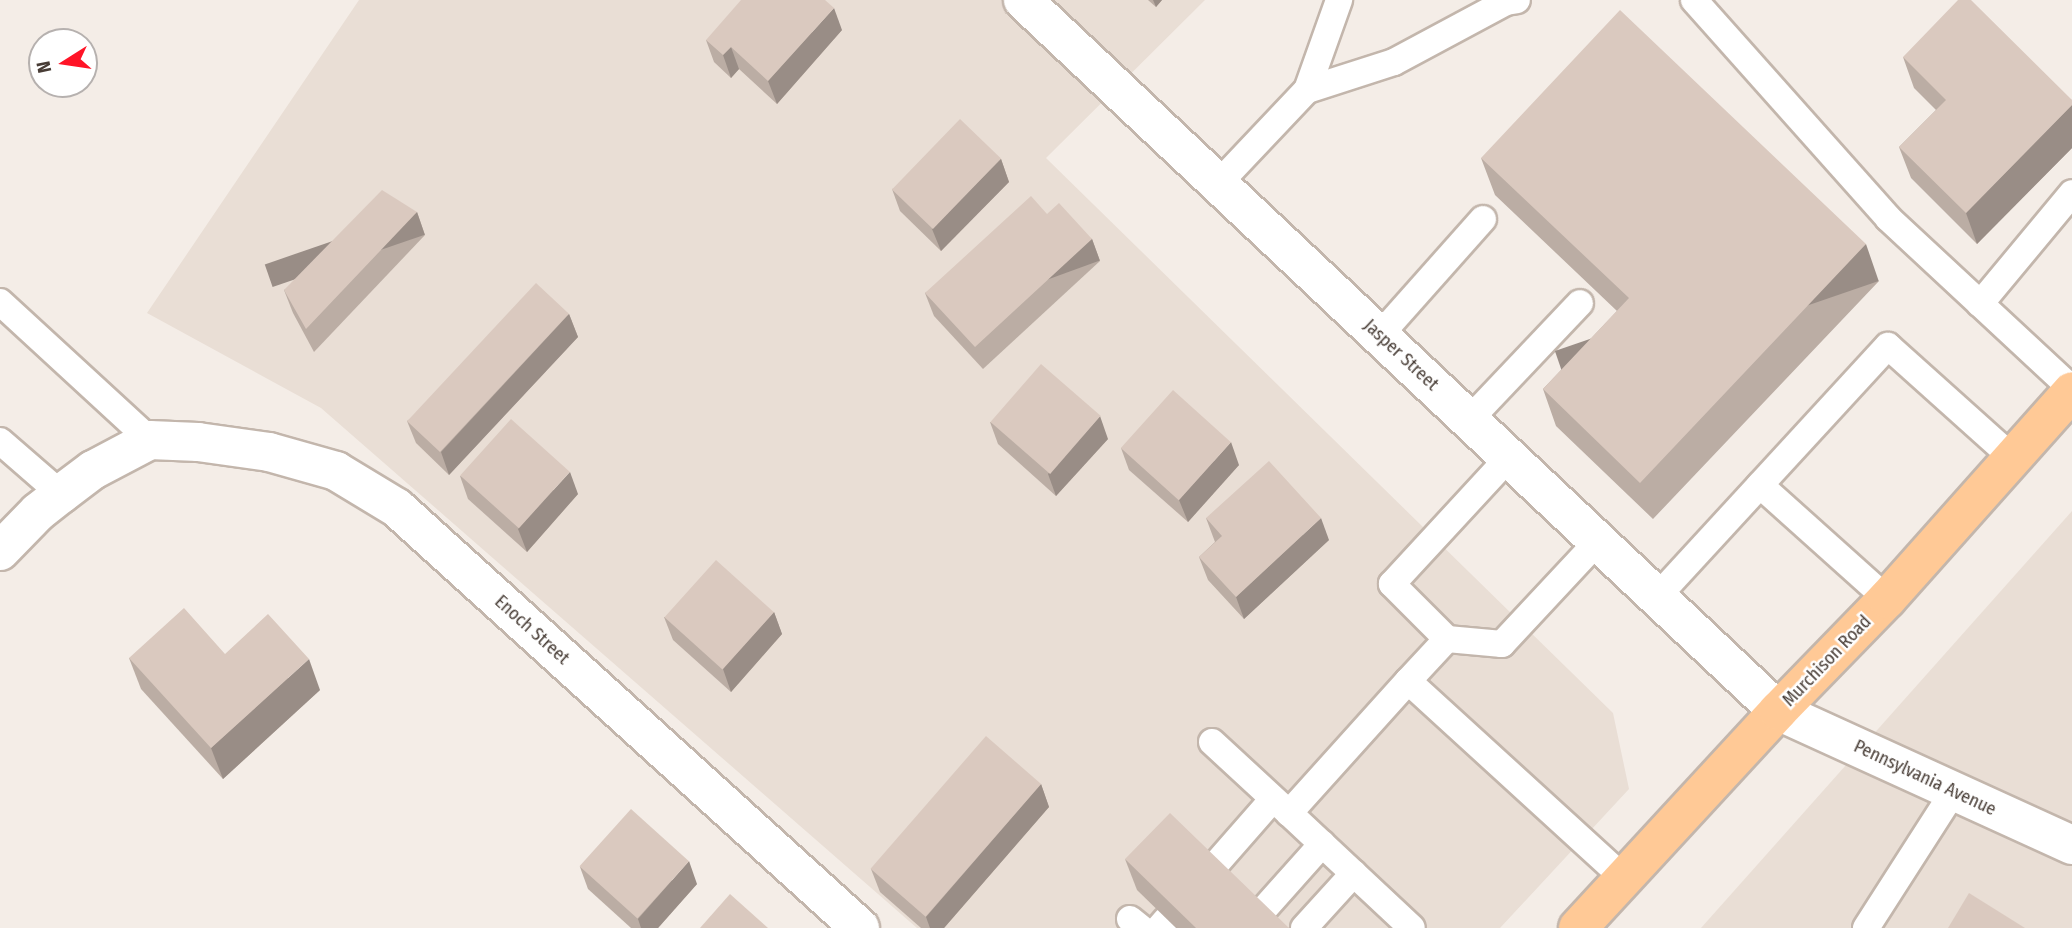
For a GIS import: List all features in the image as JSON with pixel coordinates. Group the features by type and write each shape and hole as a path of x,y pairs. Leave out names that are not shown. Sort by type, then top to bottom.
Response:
{"main road":[{"name":"Murchison Road","path":"1578,928 1778,711 1887,599 2072,390"}],"street":[{"name":"Jasper Street","path":"1023,0 1778,711"},
{"path":"0,551 38,512 93,470 150,440"},
{"name":"Enoch Street","path":"150,440 198,442 269,452 336,471 397,508 860,928"},
{"name":"Pennsylvania Avenue","path":"1778,711 2072,845"}],"lane":[{"path":"1219,184 1307,90 1339,0"},
{"path":"1307,90 1394,62 1506,2 1517,0"},
{"path":"1694,0 1888,218 2072,390"},
{"path":"1980,304 2072,193"},
{"path":"1380,335 1483,219"},
{"path":"0,302 150,440"},
{"path":"1469,420 1580,303"},
{"path":"1657,597 1888,346 2013,458"},
{"path":"0,441 61,494"},
{"path":"1510,457 1392,584 1447,639 1502,644 1598,541"},
{"path":"1760,485 1887,599"},
{"path":"1209,872 1281,806 1447,639"},
{"path":"1408,681 1624,878"},
{"path":"1212,742 1354,873 1399,924"},
{"path":"1866,928 1954,791"},
{"path":"1256,917 1322,844"},
{"path":"1304,928 1354,873"}],"shaded area":[{"path":"359,0 1205,0 1046,158 1613,713 1629,789 1500,928 917,928 321,408 147,313"},
{"path":"2072,511 2072,928 1701,928"}],"building":[{"path":"741,0 825,0 834,8 768,81 731,47 723,55 706,40"},
{"path":"1958,0 1971,0 2072,100 2072,105 1966,213 1899,147 1946,100 1903,57"},
{"path":"1620,10 1866,244 1640,483 1543,389 1629,298 1481,158"},
{"path":"960,119 1001,159 933,229 892,189"},
{"path":"382,190 417,212 306,329 284,290"},
{"path":"1031,196 1047,214 1059,203 1092,239 975,347 925,293"},
{"path":"536,283 569,314 440,452 407,421"},
{"path":"1041,364 1101,416 1050,474 990,422"},
{"path":"1173,390 1231,442 1179,500 1121,448"},
{"path":"511,419 570,472 519,528 460,475"},
{"path":"1269,461 1321,518 1236,597 1199,557 1222,536 1206,518"},
{"path":"716,560 774,612 722,669 664,617"},
{"path":"184,608 225,654 268,614 309,659 211,748 129,658"},
{"path":"986,736 1041,784 926,917 871,869"},
{"path":"631,809 689,861 637,918 579,866"},
{"path":"1170,813 1289,928 1196,928 1125,859"},
{"path":"1969,893 2025,928 1948,928"},
{"path":"730,894 768,928 700,928"}]}
